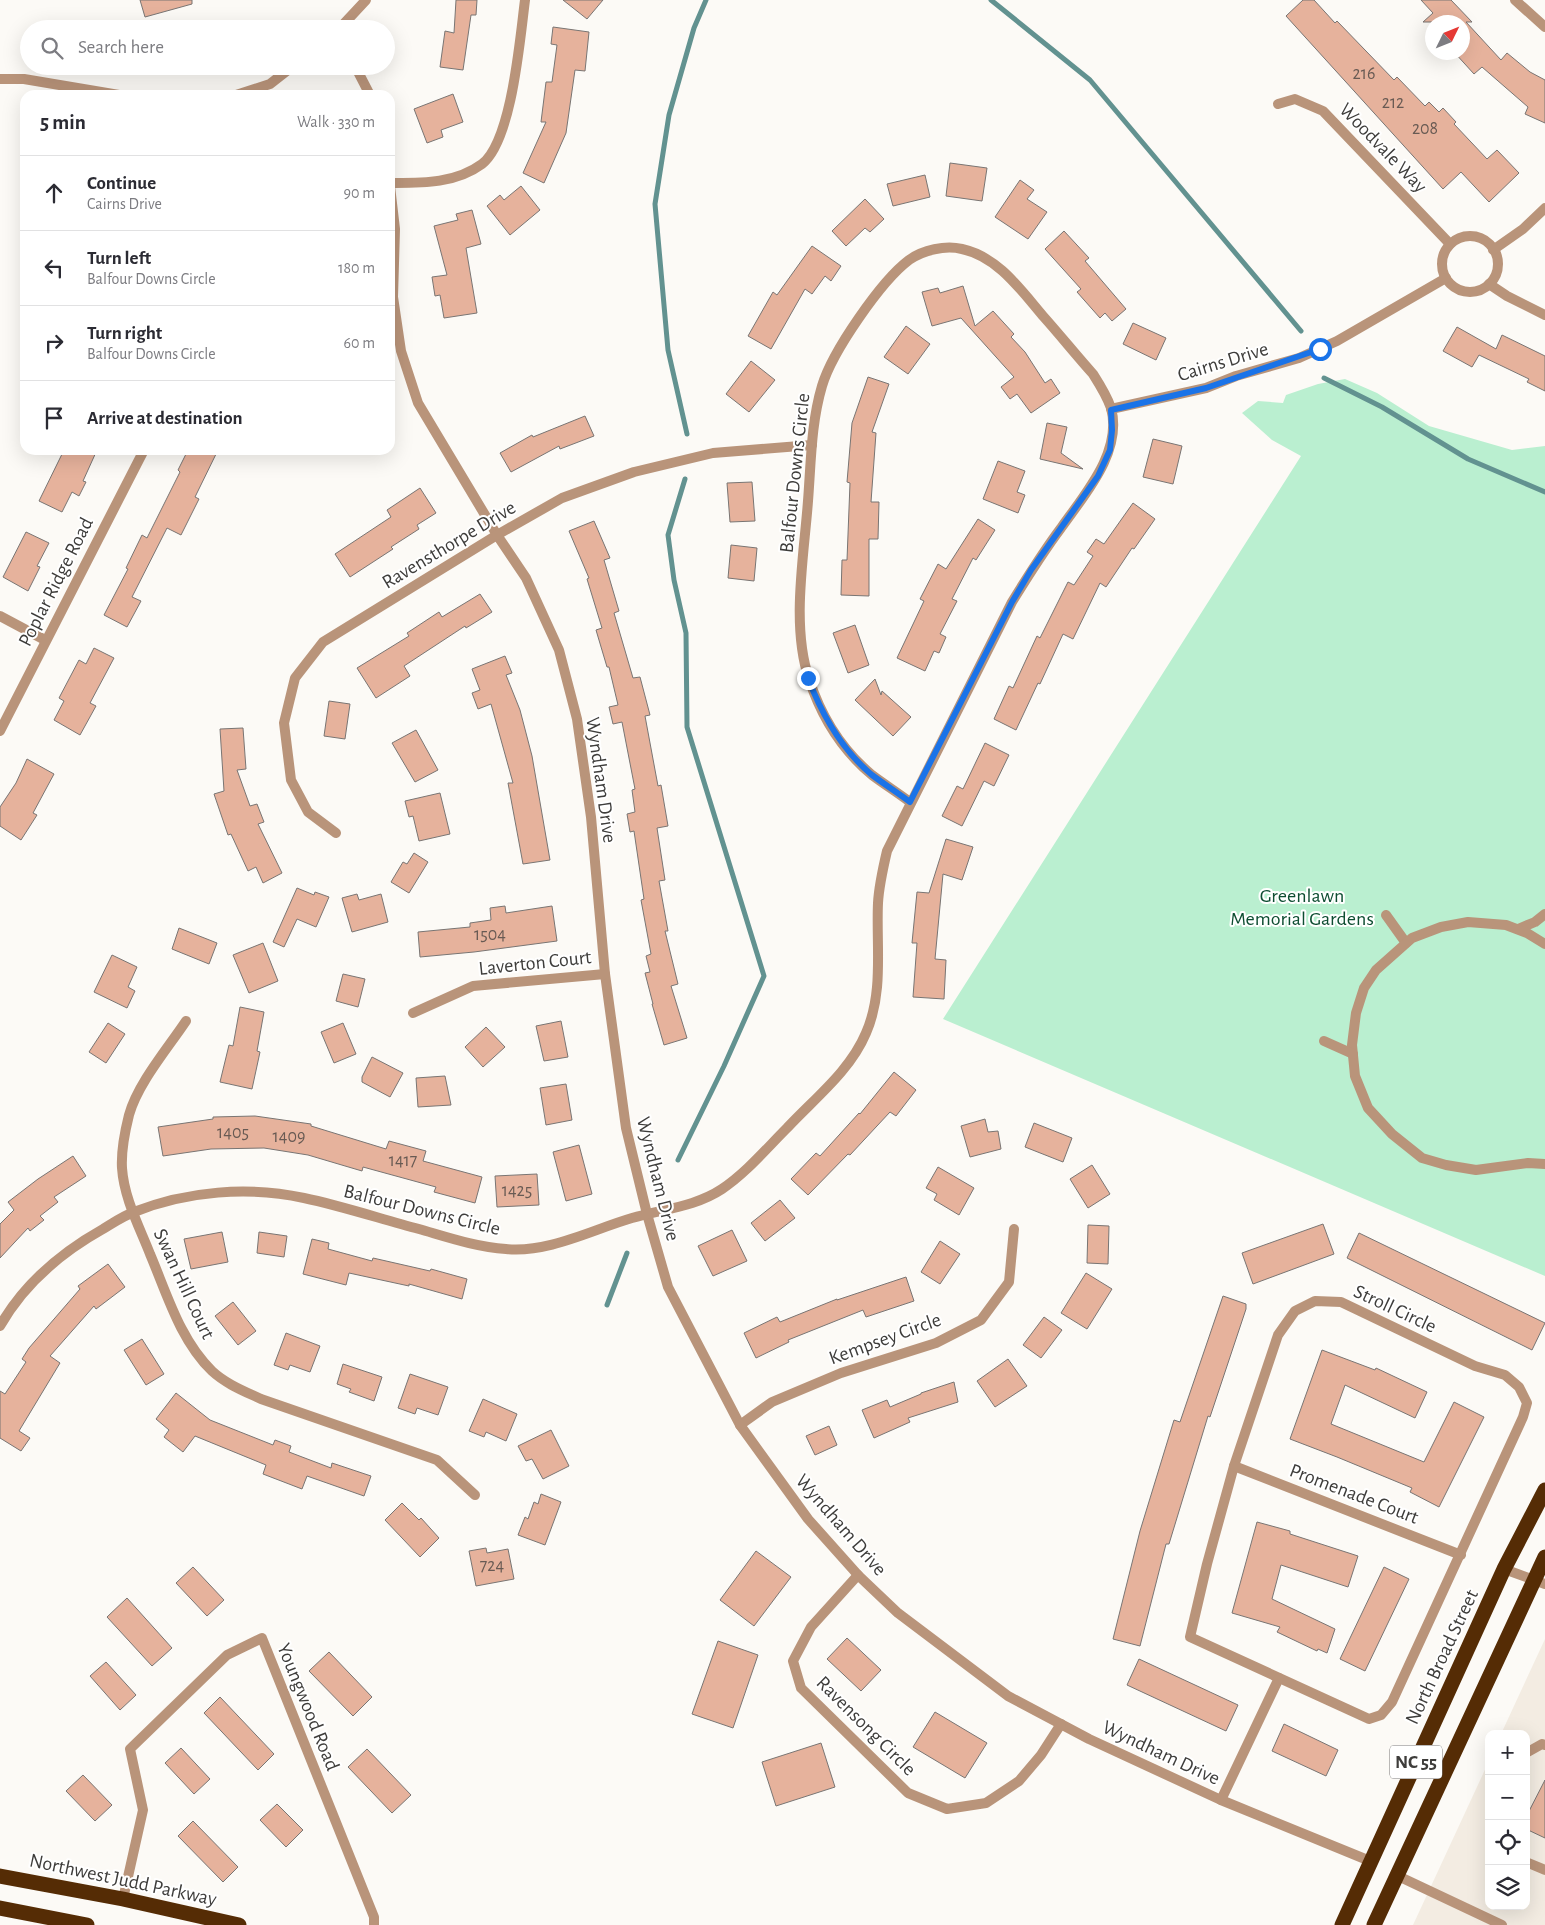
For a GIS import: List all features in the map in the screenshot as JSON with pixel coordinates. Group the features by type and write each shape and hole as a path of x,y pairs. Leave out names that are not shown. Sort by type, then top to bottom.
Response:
{"highway":[{"name":"North Broad Street","path":"1342,1925 1504,1569 1545,1490"},
{"name":"NC 55","path":"1374,1925 1539,1582 1545,1557"},
{"name":"Northwest Judd Parkway","path":"0,1876 123,1899 238,1925"},
{"path":"0,1908 87,1925"}],"street":[{"path":"347,20 366,0"},
{"path":"395,185 434,183 461,174 483,163 497,144 505,122 525,0"},
{"path":"1515,0 1545,27"},
{"path":"251,90 270,84 282,75"},
{"path":"360,75 367,90"},
{"path":"0,79 24,79 89,90"},
{"name":"Woodvale Way","path":"1278,104 1295,100 1323,111 1450,244"},
{"path":"1493,250 1523,229 1545,208"},
{"path":"1466,236 1476,237 1484,240 1493,250 1497,261 1497,269 1494,277 1483,289 1466,292 1451,284 1446,278 1442,269 1442,260 1450,244 1458,239 1466,236"},
{"name":"Balfour Downs Circle","path":"0,1326 24,1292 55,1262 74,1247 132,1212 172,1200 198,1195 224,1192 270,1193 303,1198 474,1244 521,1250 568,1240 647,1214 695,1203 721,1189 744,1171 848,1064 856,1053 870,1023 877,985 878,904 881,876 887,851 1012,602 1031,570 1098,476 1110,450 1111,410 1093,374 1014,282 998,267 982,256 961,248 941,248 925,252 910,259 889,278 856,323 822,384 816,410 812,445 799,618 802,649 808,678 819,705 834,733 852,755 871,774 910,802"},
{"name":"Cairns Drive","path":"1111,410 1206,388 1236,376 1313,352 1338,341 1446,278"},
{"path":"1489,284 1507,296 1545,315"},
{"name":"Wyndham Drive","path":"395,310 401,350 418,403 497,535 526,578 559,650 574,711 590,817 605,974 626,1128 647,1214 668,1287 740,1425 808,1519 858,1575 898,1613 1008,1696 1061,1724 1221,1800 1370,1861"},
{"name":"Ravensthorpe Drive","path":"336,833 308,812 291,780 284,723 295,678 323,642 497,535 562,498 634,472 713,453 812,445"},
{"name":"Poplar Ridge Road","path":"0,731 141,455"},
{"path":"0,616 45,640"},
{"path":"1518,929 1535,922 1545,914"},
{"path":"1386,915 1406,943"},
{"path":"1545,944 1518,929 1506,925 1468,922 1441,927 1412,938 1376,970 1364,988 1356,1013 1352,1045 1354,1076 1368,1108 1392,1134 1422,1158 1446,1165 1476,1170 1528,1163 1545,1164"},
{"name":"Laverton Court","path":"413,1014 474,986 605,974"},
{"name":"Swan Hill Court","path":"186,1021 140,1091 130,1113 124,1140 122,1168 132,1212 184,1334 196,1354 213,1372 234,1387 261,1399 437,1460 475,1495"},
{"path":"1324,1041 1353,1054"},
{"name":"Kempsey Circle","path":"740,1425 772,1402 841,1373 936,1343 981,1320 1008,1282 1014,1229"},
{"name":"Stroll Circle","path":"1315,1301 1341,1302 1474,1366 1504,1376 1519,1387 1527,1403 1523,1417 1461,1555 1392,1702 1381,1715 1369,1719 1190,1637 1207,1564 1234,1466 1278,1335 1294,1311 1315,1301"},
{"name":"Promenade Court","path":"1234,1466 1461,1555"},
{"path":"1504,1569 1539,1582"},
{"name":"Ravensong Circle","path":"858,1575 811,1627 793,1661 801,1688 908,1792 947,1809 986,1803 1019,1781 1041,1755 1061,1724"},
{"name":"Youngwood Road","path":"123,1899 143,1810 130,1749 227,1655 262,1638 374,1917 374,1925"},
{"path":"1221,1800 1279,1678"},
{"path":"1530,1751 1542,1744 1545,1745"},
{"path":"1530,1864 1545,1870"},
{"path":"1398,1876 1502,1925"}],"shaded area":[{"path":"1545,1639 1545,1925 1413,1925 1485,1770 1485,1910 1530,1910 1530,1730 1503,1730"}],"green space":[{"name":"Greenlawn Memorial Gardens","path":"1345,379 1377,393 1429,426 1512,450 1545,446 1545,1276 943,1019 1301,456 1272,440 1242,413 1258,401 1283,403 1286,395 1318,384"}],"building":[{"path":"140,0 192,0 192,4 145,17"},
{"path":"456,0 477,0 476,15 471,15 463,70 440,67 445,31 454,33"},
{"path":"563,0 603,0 587,19"},
{"path":"1303,0 1314,0 1394,80 1397,77 1425,106 1429,102 1439,112 1443,108 1456,122 1454,124 1487,159 1497,150 1519,173 1489,202 1461,172 1443,189 1286,16"},
{"path":"1421,0 1451,0 1465,15 1431,15 1433,13"},
{"path":"1470,26 1501,60 1507,53 1530,72 1545,80 1545,123 1525,114 1528,107 1482,67 1474,74 1461,60 1470,60"},
{"path":"553,27 589,32 585,71 575,70 566,133 544,183 523,173 546,122 541,122 546,82 552,82 557,45 551,44"},
{"path":"453,94 463,122 441,130 443,137 427,143 414,109"},
{"path":"950,163 987,168 982,201 946,196"},
{"path":"925,175 930,197 893,206 887,184"},
{"path":"1020,180 1034,190 1027,199 1047,212 1028,239 995,217"},
{"path":"521,186 540,210 510,235 487,206 500,195 504,200"},
{"path":"865,199 884,219 870,232 865,228 846,246 832,231"},
{"path":"472,210 481,244 466,248 477,313 444,318 440,295 435,296 432,277 447,275 434,226 458,220 456,214"},
{"path":"1064,231 1089,258 1085,261 1126,309 1112,321 1105,313 1100,318 1077,292 1081,289 1045,249"},
{"path":"812,246 841,266 831,281 825,276 812,294 805,289 771,349 748,336 773,292 777,295"},
{"path":"963,286 975,326 993,311 1014,334 1011,337 1025,352 1045,383 1051,379 1060,393 1031,413 1017,394 1010,399 1001,387 1014,377 961,318 932,326 922,292 938,288 940,293"},
{"path":"1133,323 1166,338 1156,360 1123,344"},
{"path":"906,326 930,344 908,374 884,357"},
{"path":"1457,327 1496,349 1502,335 1545,356 1545,391 1527,382 1529,379 1479,355 1472,367 1443,351"},
{"path":"751,361 775,380 749,412 726,394"},
{"path":"868,377 889,384 872,432 876,433 871,502 879,502 878,539 869,539 869,596 841,595 842,560 847,560 850,483 847,482 852,423"},
{"path":"585,416 594,436 560,449 559,446 511,472 500,453 532,435 533,437"},
{"path":"1047,423 1067,427 1061,453 1083,469 1040,459"},
{"path":"1153,439 1182,446 1173,484 1143,477"},
{"path":"62,455 95,455 83,481 86,482 79,496 72,492 62,512 39,501"},
{"path":"186,455 216,455 195,497 199,499 181,535 167,528 132,597 141,601 127,627 104,615 128,569 126,568 142,535 147,538 180,472 178,470"},
{"path":"998,461 1025,471 1017,492 1025,495 1018,513 983,499"},
{"path":"752,482 755,521 730,522 727,483"},
{"path":"420,488 436,513 417,525 419,529 391,547 393,549 350,577 335,554 391,517 387,510"},
{"path":"1133,503 1155,519 1134,549 1132,548 1106,587 1100,583 1073,639 1063,634 1016,730 994,719 1009,686 1013,688 1037,636 1040,638 1068,582 1074,585 1093,556 1087,552 1096,539 1104,544"},
{"path":"978,519 995,530 976,560 973,558 952,599 957,601 940,634 946,637 939,653 934,651 925,671 897,658 924,601 920,599 938,564 946,569"},
{"path":"594,521 610,558 604,560 619,611 614,613 633,678 640,677 650,715 645,716 658,786 661,785 668,826 657,828 665,880 659,881 668,931 665,931 678,984 671,986 687,1038 664,1045 645,973 650,972 646,956 651,954 641,900 644,899 634,831 630,832 627,814 635,812 632,790 635,789 622,722 613,724 609,707 618,705 609,667 607,667 596,630 602,628 587,579 589,578 569,531"},
{"path":"26,532 49,543 37,566 40,567 28,591 3,577"},
{"path":"731,545 757,548 754,581 728,578"},
{"path":"480,594 492,612 466,628 465,626 404,666 410,676 376,698 357,668 409,636 407,633 439,612 442,617"},
{"path":"855,625 869,665 848,673 833,633"},
{"path":"94,648 114,658 90,703 96,706 80,735 54,720 64,701 59,698 79,660 86,664"},
{"path":"505,656 512,673 506,675 520,710 532,756 550,860 523,864 508,783 513,783 491,704 478,709 472,693 480,690 472,669"},
{"path":"875,679 881,695 882,691 911,717 893,736 855,700"},
{"path":"329,701 350,704 345,739 324,736"},
{"path":"243,728 246,769 237,770 250,806 257,804 264,822 258,824 282,873 263,883 256,867 248,871 231,834 228,835 214,794 224,791 220,729"},
{"path":"416,730 438,770 415,782 392,743"},
{"path":"985,743 1009,755 994,786 984,781 962,826 942,816 957,786 963,789"},
{"path":"27,759 54,774 33,813 37,815 21,840 0,826 0,807 16,783"},
{"path":"440,793 450,834 419,841 413,816 409,817 405,801"},
{"path":"946,839 973,847 962,880 943,874 935,959 946,960 944,999 913,997 917,943 912,943 917,892 929,893"},
{"path":"414,853 428,862 409,893 391,882 403,862 407,864"},
{"path":"297,888 314,895 315,892 329,897 316,927 297,919 284,947 273,942"},
{"path":"357,894 359,900 381,894 388,922 352,932 342,898"},
{"path":"505,906 506,913 552,906 557,941 420,957 418,932 470,927 470,923 491,920 490,908"},
{"path":"179,928 217,943 209,964 172,949"},
{"path":"263,943 278,981 249,993 233,955"},
{"path":"112,955 137,967 128,987 135,991 127,1008 94,992"},
{"path":"343,974 365,979 358,1007 336,1001"},
{"path":"240,1007 264,1012 257,1051 260,1052 252,1089 220,1082 229,1045 233,1046"},
{"path":"561,1021 568,1057 544,1061 536,1026"},
{"path":"108,1023 125,1034 106,1063 89,1052"},
{"path":"343,1023 356,1054 334,1063 321,1032"},
{"path":"486,1027 505,1047 483,1067 465,1047"},
{"path":"372,1057 403,1073 390,1097 362,1082 362,1077"},
{"path":"894,1072 916,1090 896,1116 890,1112 850,1155 848,1154 808,1195 791,1179 816,1153 820,1156 860,1114"},
{"path":"445,1076 451,1105 418,1107 416,1078"},
{"path":"566,1084 572,1120 546,1125 540,1088"},
{"path":"255,1116 311,1124 311,1126 386,1149 389,1141 426,1151 423,1161 482,1177 475,1203 434,1192 436,1187 363,1167 362,1171 308,1155 264,1148 211,1149 163,1156 158,1127 213,1119 213,1117"},
{"path":"985,1119 988,1132 998,1131 1001,1149 970,1157 961,1126"},
{"path":"1034,1123 1072,1138 1063,1162 1025,1147"},
{"path":"579,1145 592,1194 566,1201 553,1152"},
{"path":"73,1156 86,1176 54,1197 58,1202 40,1216 44,1220 30,1231 28,1228 0,1258 0,1224 14,1210 8,1202"},
{"path":"1092,1165 1110,1194 1088,1208 1070,1179"},
{"path":"938,1167 974,1188 959,1215 934,1200 937,1194 926,1188"},
{"path":"537,1174 539,1205 497,1207 495,1176"},
{"path":"780,1200 795,1218 765,1241 751,1223"},
{"path":"1323,1224 1334,1254 1253,1284 1242,1253"},
{"path":"1088,1225 1109,1226 1108,1264 1087,1263"},
{"path":"732,1230 747,1261 713,1276 698,1246"},
{"path":"222,1232 228,1262 191,1269 184,1239"},
{"path":"259,1232 287,1236 284,1257 257,1253"},
{"path":"1359,1233 1545,1323 1532,1350 1347,1258"},
{"path":"312,1239 329,1243 328,1249 372,1261 373,1258 430,1271 431,1269 467,1279 462,1299 409,1284 409,1286 349,1273 346,1285 303,1274"},
{"path":"940,1241 960,1254 940,1284 921,1272"},
{"path":"108,1264 125,1287 96,1309 94,1306 50,1356 60,1363 19,1431 30,1438 21,1451 0,1438 0,1391 5,1394 26,1362 22,1359 29,1348 80,1289 78,1286"},
{"path":"1086,1273 1112,1289 1087,1329 1061,1313"},
{"path":"906,1277 914,1301 866,1317 863,1310 788,1340 789,1342 756,1358 744,1333 777,1317 780,1322 837,1299"},
{"path":"1223,1296 1246,1304 1246,1309 1210,1417 1208,1416 1169,1544 1166,1544 1140,1646 1113,1639 1140,1531 1174,1420 1180,1422"},
{"path":"233,1302 256,1331 238,1345 215,1316"},
{"path":"1044,1317 1062,1330 1041,1358 1023,1345"},
{"path":"286,1333 320,1346 310,1372 290,1365 288,1370 274,1365"},
{"path":"142,1339 164,1374 146,1385 124,1350"},
{"path":"1322,1350 1375,1370 1376,1368 1427,1392 1415,1418 1345,1385 1331,1424 1424,1462 1454,1402 1484,1417 1439,1507 1410,1492 1412,1488 1290,1439"},
{"path":"1008,1359 1027,1386 995,1407 977,1381"},
{"path":"343,1364 382,1377 374,1401 349,1392 351,1389 337,1384"},
{"path":"410,1374 448,1387 438,1415 417,1408 415,1414 398,1408"},
{"path":"954,1382 958,1402 908,1418 910,1422 874,1438 862,1410 887,1400 890,1407 921,1393"},
{"path":"176,1393 210,1420 273,1445 275,1440 291,1446 289,1452 331,1468 332,1463 371,1476 364,1496 307,1476 302,1489 263,1474 266,1465 195,1436 183,1452 164,1437 169,1430 156,1419"},
{"path":"483,1399 517,1414 506,1441 486,1432 484,1437 469,1431"},
{"path":"829,1426 837,1445 815,1455 806,1436"},
{"path":"551,1430 569,1466 543,1479 532,1459 526,1461 518,1446"},
{"path":"541,1494 561,1502 545,1545 518,1535 525,1517 528,1519 534,1502 538,1504"},
{"path":"402,1503 419,1520 421,1518 439,1538 420,1557 385,1520"},
{"path":"1257,1522 1290,1531 1290,1534 1358,1556 1348,1587 1281,1565 1272,1599 1335,1629 1327,1653 1318,1649 1317,1651 1277,1632 1280,1627 1232,1613"},
{"path":"486,1548 487,1553 508,1549 514,1579 476,1586 469,1551"},
{"path":"756,1551 791,1577 754,1626 720,1600"},
{"path":"193,1567 224,1600 207,1616 176,1583"},
{"path":"1384,1567 1409,1579 1365,1671 1340,1659"},
{"path":"127,1598 172,1648 152,1666 107,1617"},
{"path":"847,1638 881,1670 861,1691 827,1659"},
{"path":"718,1641 758,1655 733,1728 692,1714"},
{"path":"329,1652 372,1697 353,1716 309,1671"},
{"path":"1139,1659 1238,1705 1226,1731 1127,1685"},
{"path":"106,1662 136,1695 120,1710 90,1676"},
{"path":"220,1697 274,1754 258,1770 204,1713"},
{"path":"935,1712 987,1743 965,1778 913,1747"},
{"path":"1284,1724 1338,1750 1326,1776 1272,1751"},
{"path":"821,1743 835,1787 776,1806 762,1762"},
{"path":"181,1748 210,1779 194,1794 165,1763"},
{"path":"367,1749 411,1795 392,1813 348,1767"},
{"path":"83,1775 112,1805 95,1821 66,1791"},
{"path":"1545,1780 1545,1838 1530,1831 1530,1809"},
{"path":"277,1804 303,1830 286,1847 260,1820"},
{"path":"193,1821 238,1867 223,1882 178,1836"}],"waterway":[{"path":"687,434 668,350 655,204 669,115 694,28 706,0"},
{"path":"991,0 1090,80 1301,331"},
{"path":"1324,378 1382,407 1468,459 1545,492"},
{"path":"678,1160 724,1066 764,976 687,727 686,633 674,580 668,535 685,479"},
{"path":"607,1305 627,1253"}],"route":[{"path":"808,678 819,705 834,733 852,755 871,774 910,802 1012,602 1031,570 1098,476 1105,463 1110,450 1111,410 1206,388 1236,376 1299,358 1320,349"}]}
